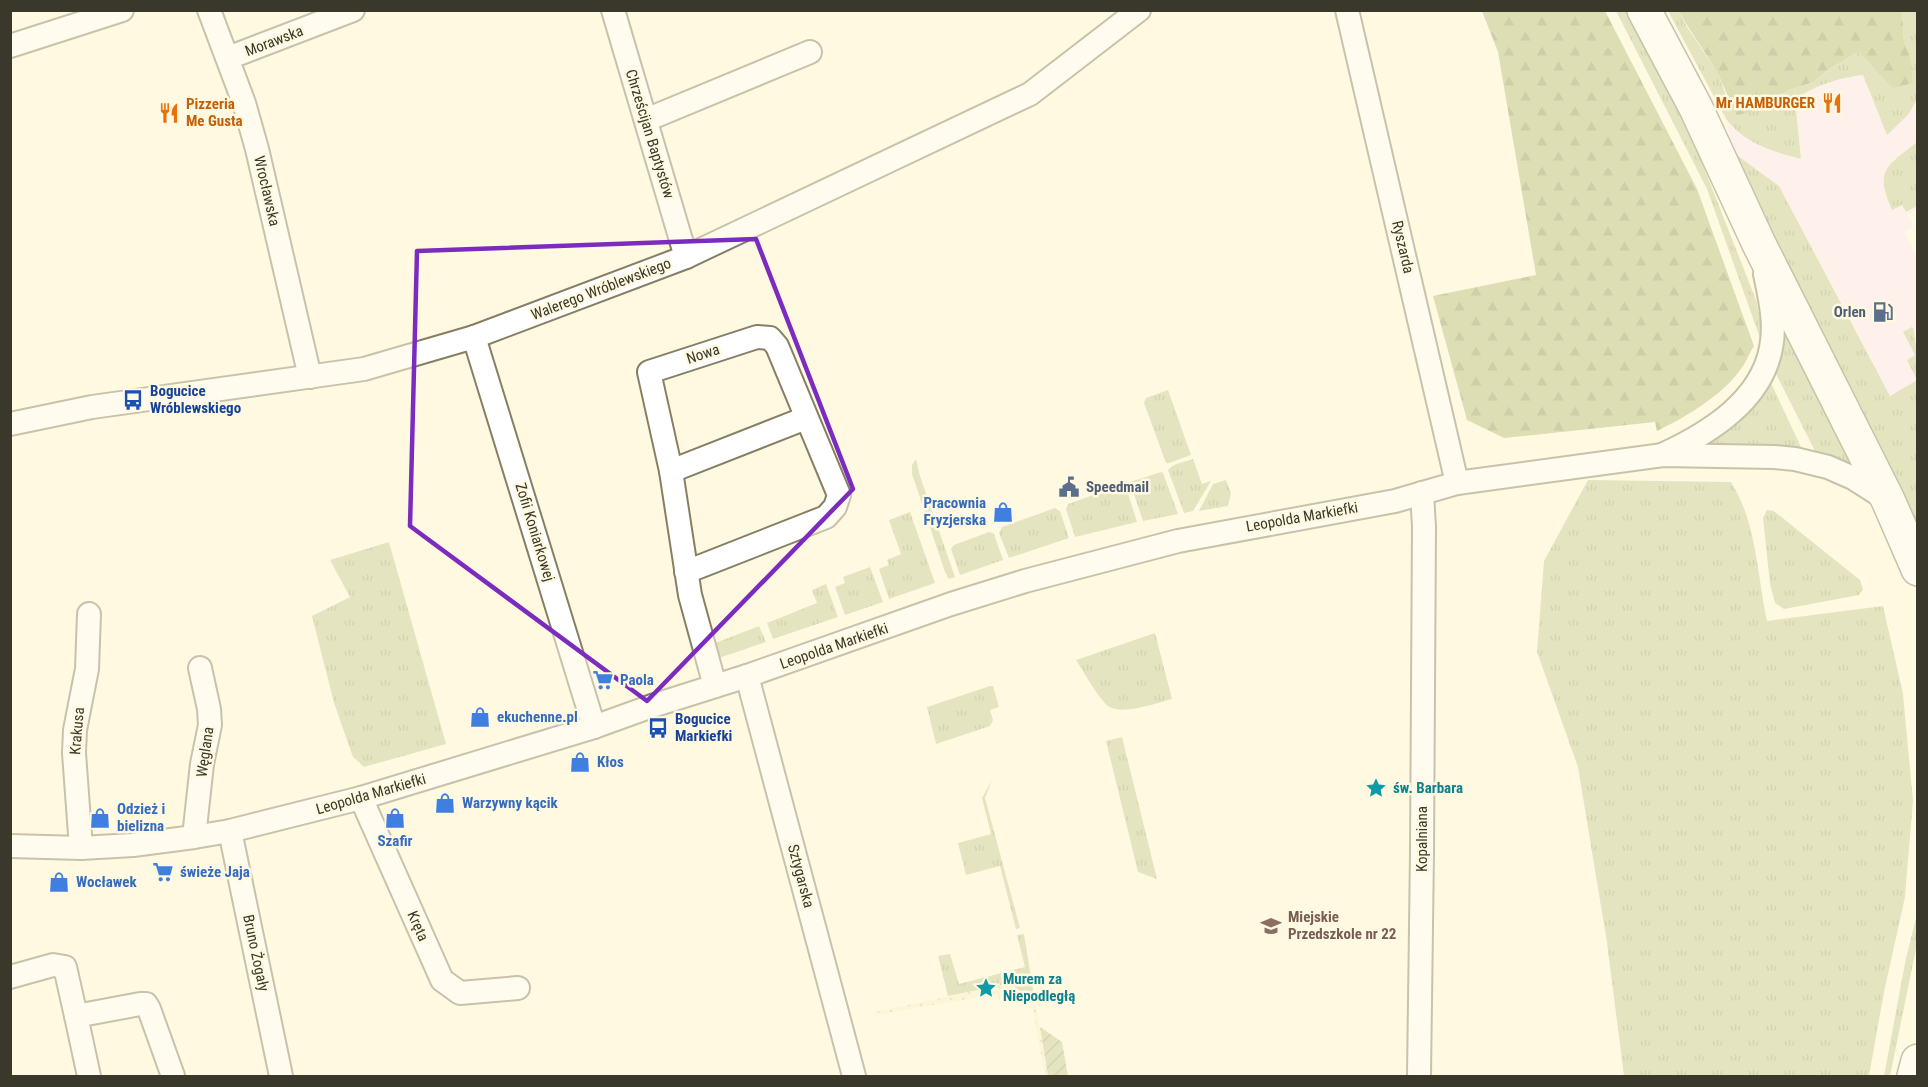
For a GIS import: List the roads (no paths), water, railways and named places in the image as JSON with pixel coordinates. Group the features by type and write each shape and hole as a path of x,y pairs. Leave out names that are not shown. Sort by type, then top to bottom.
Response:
{"main road":[{"path":"1644,10 1696,108 1759,244 1888,500 1917,569"},
{"path":"1914,1077 1917,1061"}],"street":[{"path":"10,46 122,10"},
{"name":"Wrocławska","path":"209,10 228,58 257,148 310,377"},
{"name":"Morawska","path":"228,58 353,10"},
{"name":"Chrześcijan Baptystów","path":"613,10 686,257"},
{"name":"Walerego Wróblewskiego","path":"10,424 92,406 364,369 474,337 686,257 1030,94 1139,10"},
{"name":"Ryszarda","path":"1347,10 1457,483"},
{"path":"646,120 810,52"},
{"name":"Leopolda Markiefki","path":"1663,455 1688,443 1727,417 1752,389 1766,364 1772,347 1772,318 1759,244"},
{"name":"Zofii Koniarkowej","path":"474,337 594,727"},
{"name":"Nowa","path":"686,572 826,517 835,507 839,495 777,346 770,338 757,337 649,372 671,471 686,572 690,595 715,686"},
{"path":"671,471 806,418"},
{"name":"Leopolda Markiefki","path":"10,846 81,848 133,845 230,831 361,798 594,727 951,604 1025,581 1178,541 1395,501 1457,483 1663,455 1774,458 1806,461 1841,472 1888,500"},
{"name":"Kopalniana","path":"1419,1077 1424,527 1422,493"},
{"name":"Krakusa","path":"81,848 74,753 75,729 87,669 89,614"},
{"name":"Węglana","path":"194,837 202,764 210,725 201,668"},
{"name":"Sztygarska","path":"747,676 854,1077"},
{"name":"Kręta","path":"361,798 442,981 460,993 518,988"},
{"name":"Bruno Żogały","path":"230,831 281,1077"},
{"path":"10,977 53,965 65,967 71,985 88,1077"},
{"path":"76,1016 146,1004 173,1077"}],"place":[{"name":"Mr HAMBURGER","path":"1832,103"},
{"name":"Pizzeria Me Gusta","path":"169,113"},
{"name":"Orlen","path":"1883,312"},
{"name":"Bogucice Wróblewskiego","path":"133,400"},
{"name":"Speedmail","path":"1069,487"},
{"name":"Pracownia Fryzjerska","path":"1003,512"},
{"name":"Paola","path":"603,680"},
{"name":"ekuchenne.pl","path":"480,717"},
{"name":"Bogucice Markiefki","path":"658,728"},
{"name":"Kłos","path":"580,762"},
{"name":"św. Barbara","path":"1376,788"},
{"name":"Warzywny kącik","path":"445,803"},
{"name":"Odzież i bielizna","path":"100,818"},
{"name":"Szafir","path":"395,818"},
{"name":"świeże Jaja","path":"163,872"},
{"name":"Wocławek","path":"59,882"},
{"name":"Miejskie Przedszkole nr 22","path":"1271,926"},
{"name":"Murem za Niepodległą","path":"986,988"}]}
